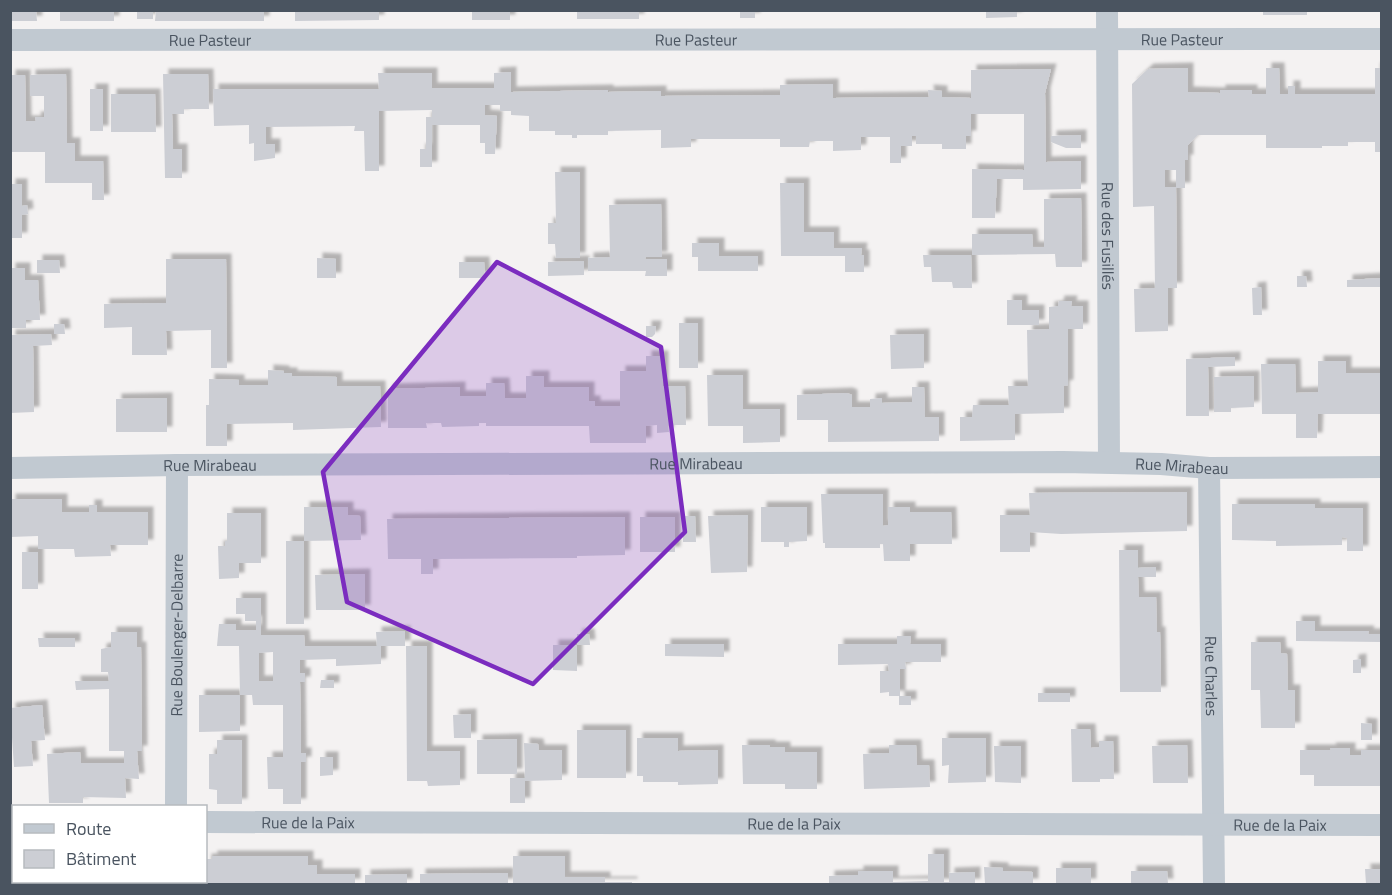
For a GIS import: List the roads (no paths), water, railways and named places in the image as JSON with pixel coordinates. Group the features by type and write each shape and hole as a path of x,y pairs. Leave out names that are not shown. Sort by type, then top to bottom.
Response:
{"street":[{"name":"Rue des Fusillés","path":"1107,10 1109,462"},
{"name":"Rue Pasteur","path":"10,40 1382,39"},
{"name":"Rue Mirabeau","path":"10,468 177,465 1109,462 1209,468 1382,467"},
{"name":"Rue Boulenger-Delbarre","path":"176,805 177,465"},
{"name":"Rue Charles","path":"1209,468 1214,885"},
{"name":"Rue de la Paix","path":"207,822 1382,825"}]}
